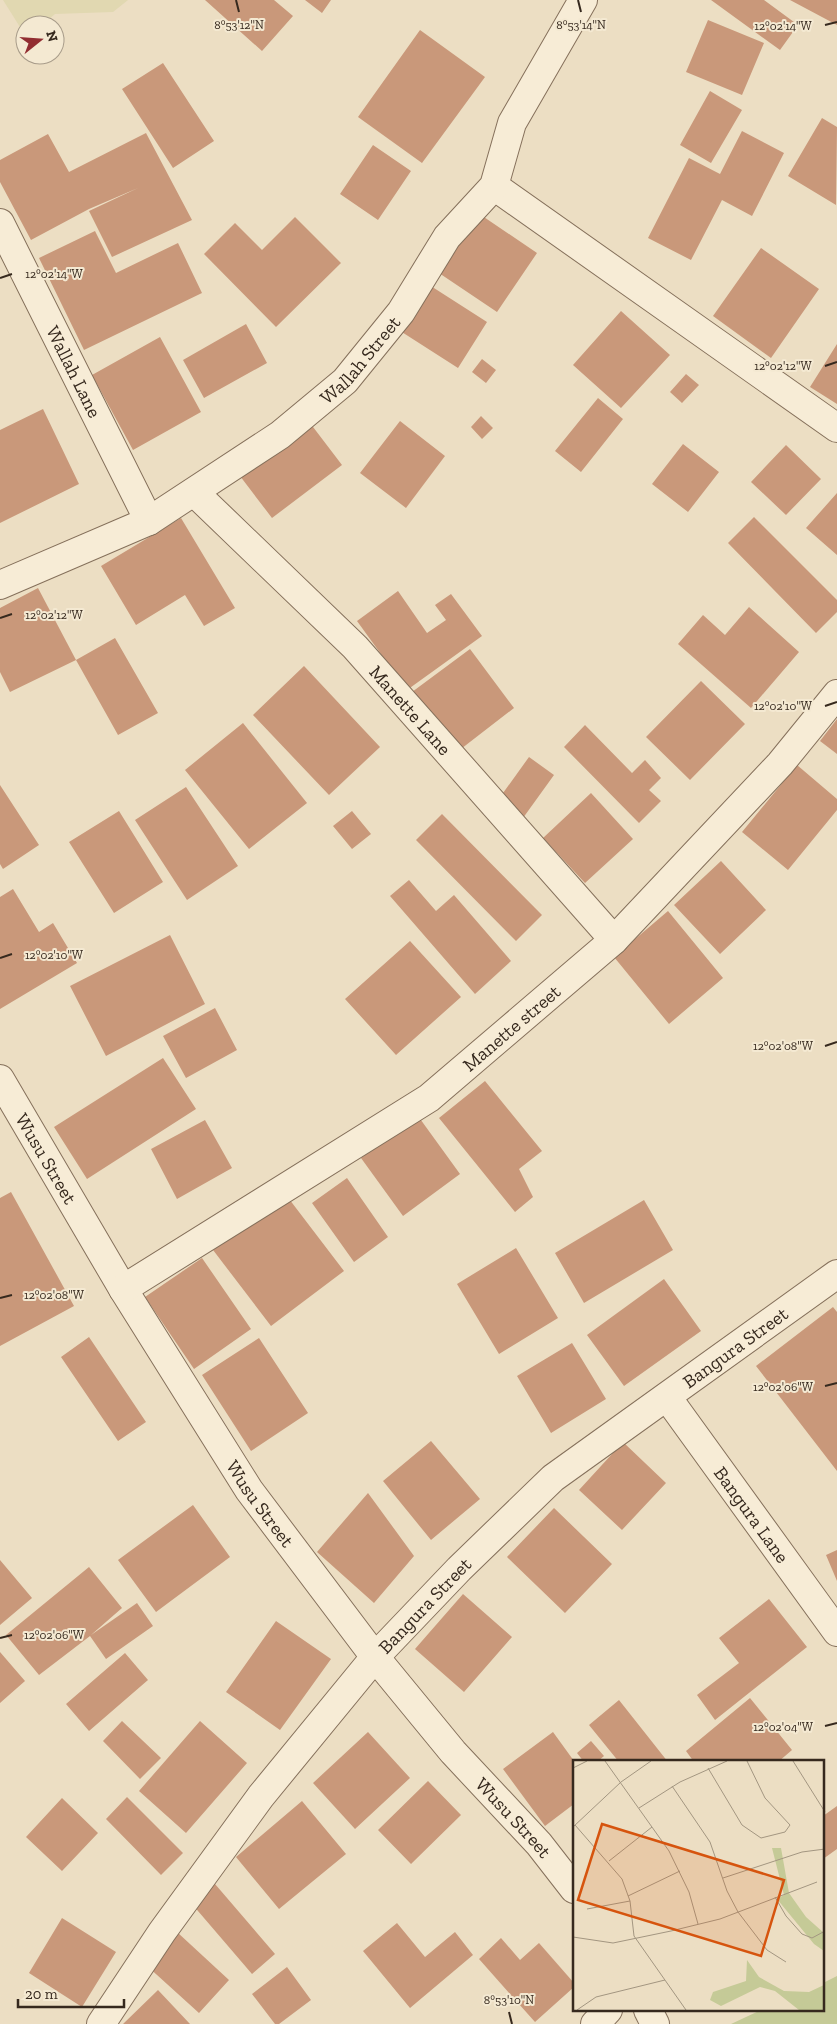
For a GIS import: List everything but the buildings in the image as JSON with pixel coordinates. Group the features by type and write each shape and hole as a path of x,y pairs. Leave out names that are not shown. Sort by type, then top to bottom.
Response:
{"street":[{"name":"Wallah Street","path":"0,585 149,521 280,435 345,380 401,312 447,237 494,186 512,123 583,0"},
{"path":"494,186 837,428"},
{"name":"Wallah Lane","path":"0,223 149,521"},
{"name":"Manette Lane","path":"195,492 355,647 614,940"},
{"name":"Manette street","path":"123,1289 429,1098 614,940 780,764 837,694"},
{"name":"Wusu Street","path":"0,1079 123,1289 248,1490 376,1657 453,1752 539,1844 573,1888"},
{"name":"Bangura Street","path":"101,2024 162,1932 261,1796 376,1657 459,1569 553,1478 837,1274"},
{"name":"Bangura Lane","path":"667,1397 837,1632"},
{"path":"595,2024 606,2012"},
{"path":"649,2012 655,2024"}],"shaded area":[{"path":"3,0 128,0 113,12 15,15 15,19"}],"green space":[{"path":"837,1976 837,2024 731,2024 757,2012 824,2012 824,1982"}]}
